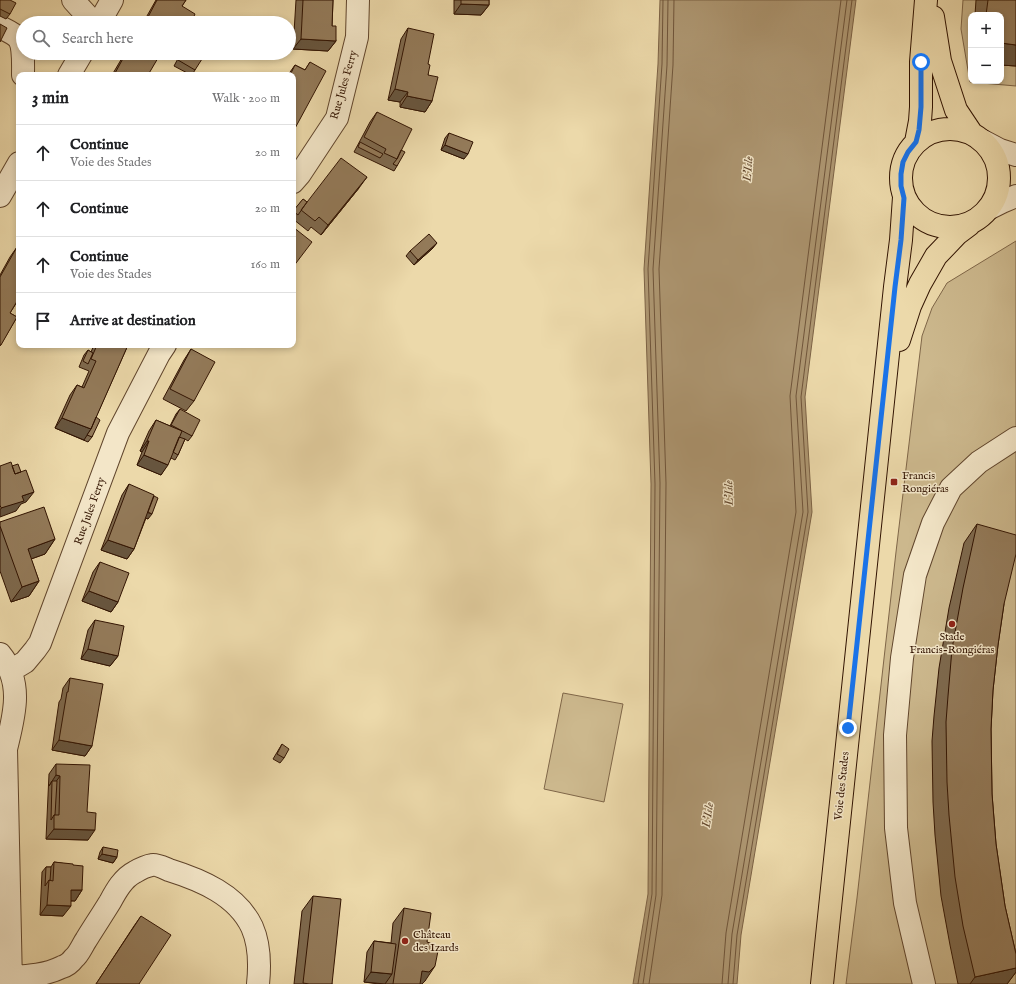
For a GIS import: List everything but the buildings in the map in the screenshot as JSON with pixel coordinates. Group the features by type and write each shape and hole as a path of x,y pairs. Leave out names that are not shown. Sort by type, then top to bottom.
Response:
{"main road":[{"path":"916,142 921,107 921,62 926,0"},
{"path":"930,0 940,61 956,110 992,153 998,166 1000,180 997,195 990,208 981,218 969,225 954,228 938,226 924,221 912,210 904,198 901,186 903,162 908,152 916,142 928,134 942,129 958,129 978,138"},
{"name":"Voie des Stades","path":"822,984 901,240 904,198"},
{"name":"Voie des Stades","path":"884,397 902,330 910,306 920,284 936,256 945,245 969,225"}],"street":[{"path":"73,0 88,16"},
{"path":"103,16 112,0"},
{"name":"Rue Jules Ferry","path":"296,179 337,118 357,37 358,0"},
{"path":"0,27 12,33 16,37"},
{"path":"22,60 23,72"},
{"path":"71,72 78,60"},
{"path":"978,138 1000,150 1016,155"},
{"path":"0,196 16,168"},
{"path":"990,208 1016,196"},
{"name":"Rue Jules Ferry","path":"5,662 25,662 40,643 118,433 163,348"},
{"path":"924,984 905,903 896,821 895,735 902,658 915,575 932,522 951,488 979,462 1016,438"},
{"path":"5,662 13,680 15,690 14,717 6,749 12,980 51,972 64,967 75,957 126,878 142,868 153,865 184,874 206,884 237,906 245,915 252,926 258,950 258,984"}],"shaded area":[{"path":"963,0 1016,0 1016,86 993,84 1004,84 1004,12 968,12 968,70 961,29"},
{"name":"Stade Francis-Rongiéras","path":"1016,241 1016,984 846,984 922,336 932,308 947,283"},
{"path":"563,693 623,704 604,802 544,789"}],"water":[{"name":"L'Isle","path":"660,0 856,0 805,397 812,512 741,935 737,984 633,984 648,894 651,484 644,269 658,64"}],"place":[{"name":"Francis Rongiéras","path":"894,482"},
{"name":"Stade Francis-Rongiéras","path":"952,624"},
{"name":"Château des Izards","path":"405,941"}],"route":[{"path":"848,728 901,240 904,198 901,186 901,174 903,162 908,152 916,142 919,130 921,107 921,62"}]}
